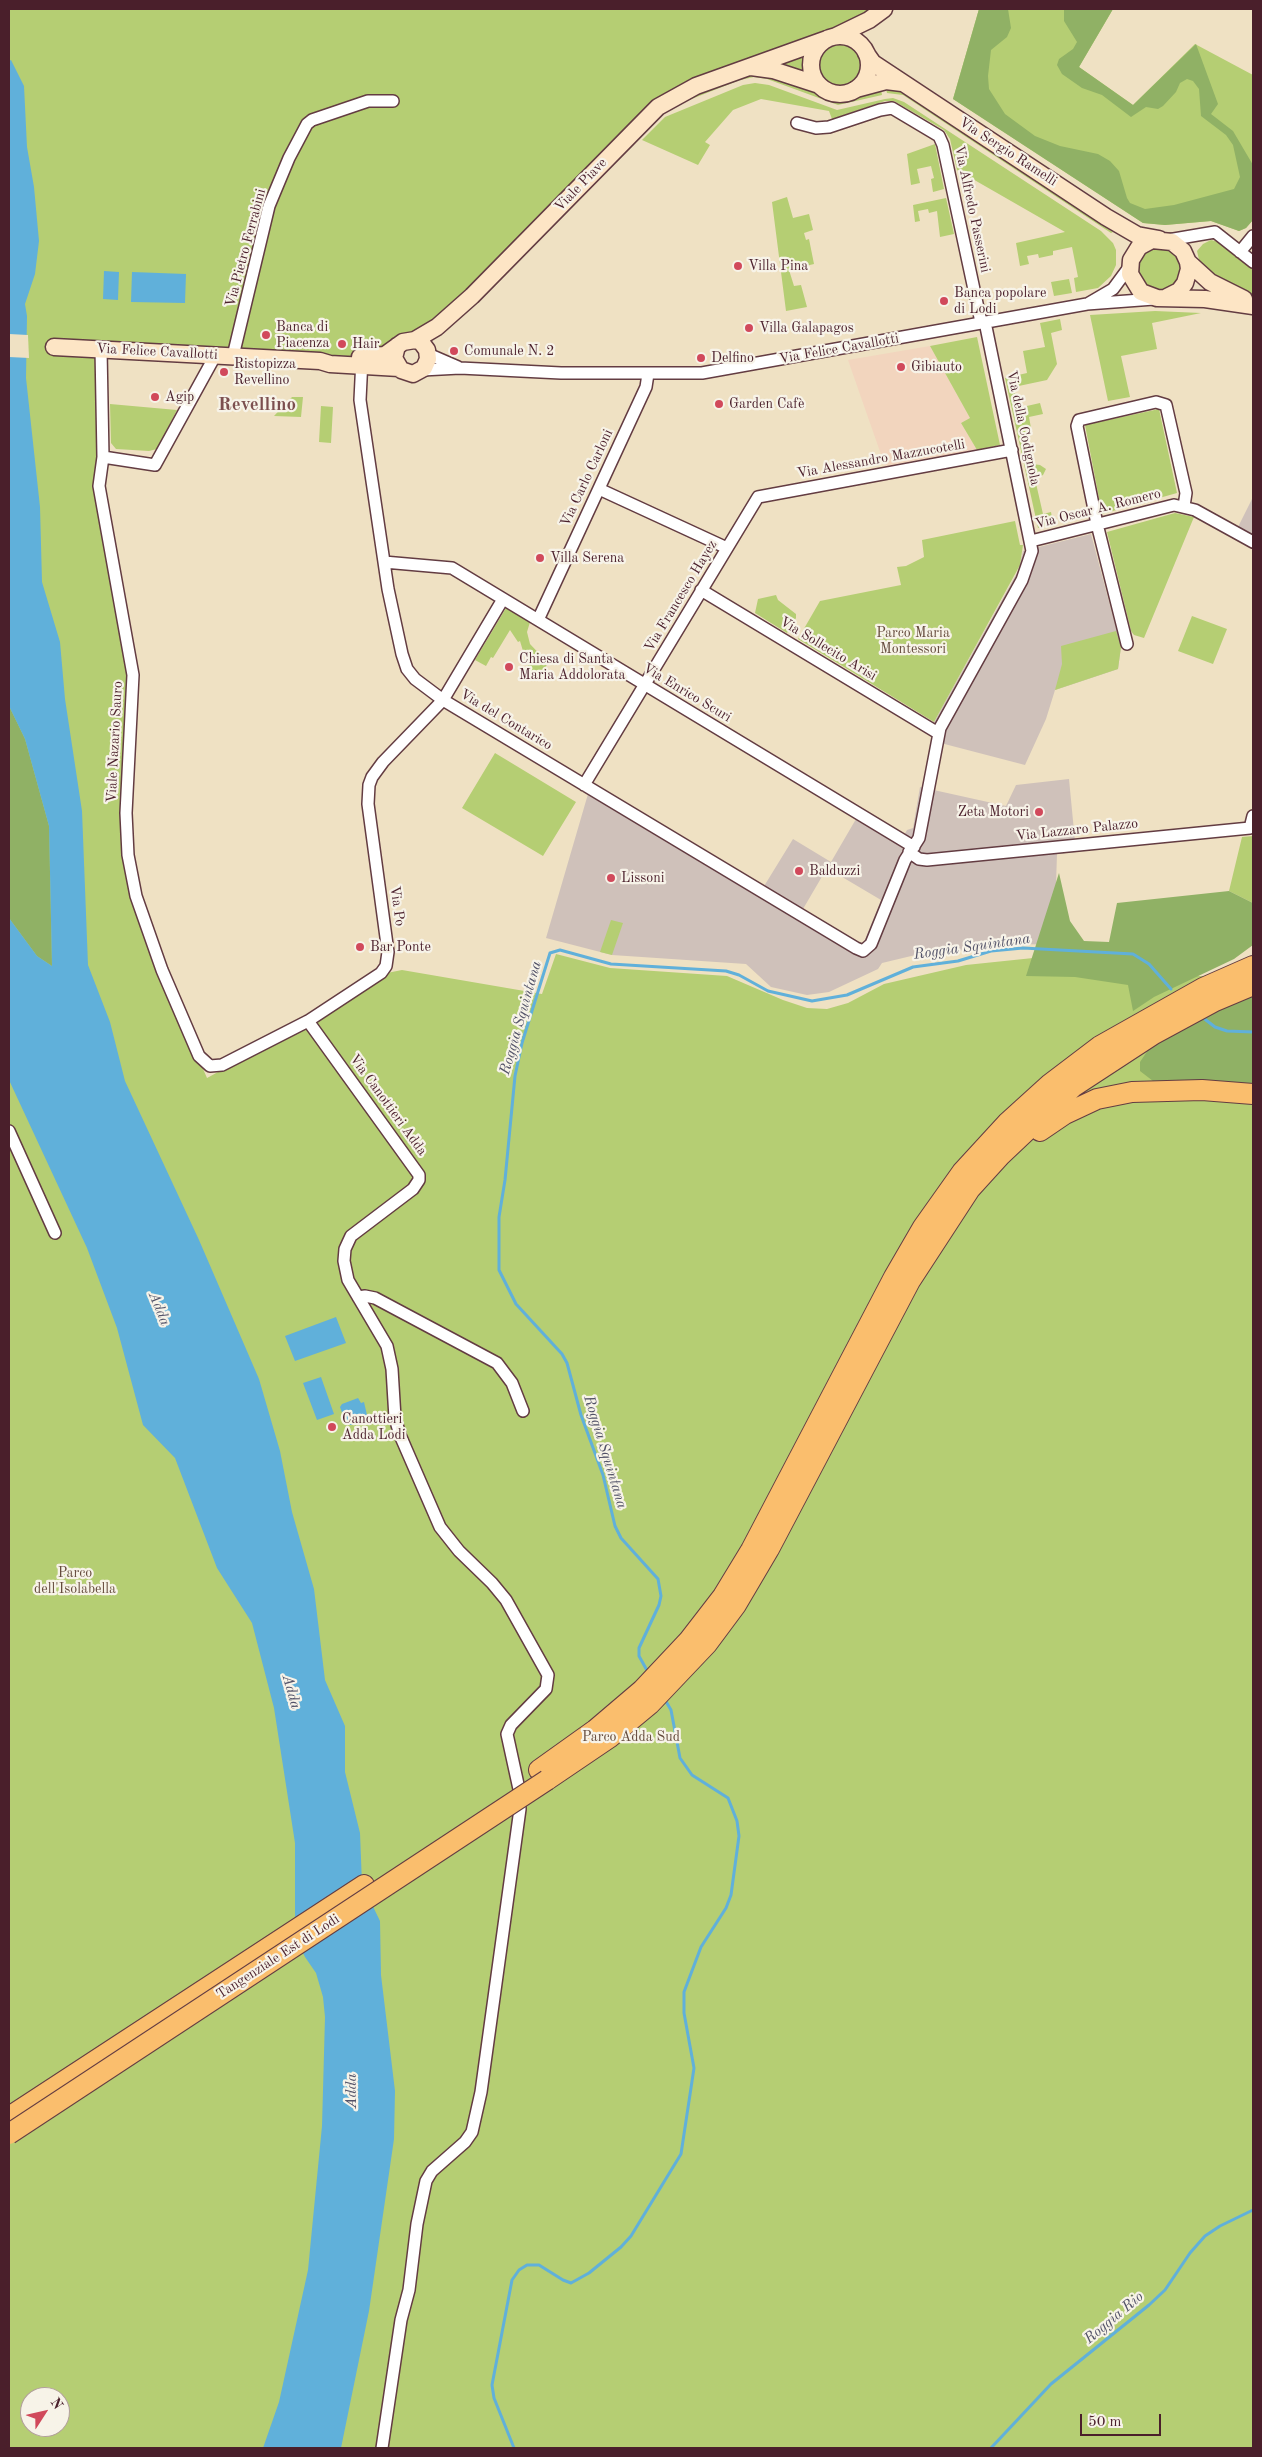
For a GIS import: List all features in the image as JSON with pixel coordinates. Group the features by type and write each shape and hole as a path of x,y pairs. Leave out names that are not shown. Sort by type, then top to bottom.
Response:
{"highway":[{"path":"735,1592 894,1277 923,1227 962,1172 1007,1123 1050,1084 1100,1046 1203,988 1253,966"},
{"path":"543,1775 609,1738 657,1687 707,1644 910,1281 970,1189 1000,1156 1073,1087 1154,1034 1215,1001 1253,985"},
{"path":"1000,1156 1065,1114 1097,1099 1132,1092 1169,1090 1253,1094"},
{"name":"Tangenziale Est di Lodi","path":"9,2117 543,1775"},
{"name":"Tangenziale Est di Lodi","path":"9,2134 543,1775"},
{"path":"9,2103 51,2076 89,2064"}],"street":[{"name":"Viale Piave","path":"819,85 814,78 811,60 820,44 879,12"},
{"name":"Viale Piave","path":"742,69 765,68 819,85 837,94 856,89 863,82 867,73 865,31 879,12"},
{"name":"Viale Piave","path":"423,347 436,327 477,291 652,111 683,92 831,38"},
{"path":"831,38 851,39 865,51"},
{"name":"Via Sergio Ramelli","path":"865,51 873,63 1106,217 1137,235 1163,239"},
{"name":"Via Sergio Ramelli","path":"856,89 891,81 910,88"},
{"name":"Via Pietro Ferrabini","path":"233,356 270,206 288,158 307,124 312,120 368,101 393,101"},
{"name":"Via Alfredo Passerini","path":"797,123 816,128 829,128 880,110 892,108 939,136 943,145 983,322"},
{"name":"Via Sergio Ramelli","path":"1106,217 1118,232 1130,263"},
{"path":"1162,298 1179,291 1185,283 1189,270 1188,260 1191,246 1206,232"},
{"path":"1087,304 1113,288 1135,252 1145,243 1163,239 1181,240 1206,232 1221,235 1253,262"},
{"path":"1240,252 1253,236"},
{"name":"Via Felice Cavallotti","path":"1163,239 1178,245 1188,260 1216,285 1253,304"},
{"name":"Via Felice Cavallotti","path":"1130,263 1135,286 1146,295 1162,298"},
{"name":"Via Felice Cavallotti","path":"422,370 460,368 648,374 695,373 738,367 1087,304 1162,298 1253,304"},
{"name":"Via della Codignola","path":"867,949 871,944 920,832 938,734 1028,566 1031,541 983,322"},
{"path":"406,340 423,347 427,362 422,370 409,374 399,368 394,358 397,346 406,340"},
{"name":"Via Felice Cavallotti","path":"362,361 385,355 397,346"},
{"name":"Via Felice Cavallotti","path":"54,347 320,361 332,357 399,368"},
{"name":"Via Felice Cavallotti","path":"423,347 460,368"},
{"name":"Viale Nazario Sauro","path":"101,349 103,457 99,486 133,675 126,813 132,877 142,913 162,970 200,1056 206,1064"},
{"path":"103,457 155,465 215,356"},
{"name":"Via del Contarico","path":"362,361 360,400 384,562 396,628 407,668 421,685 856,948 867,949"},
{"name":"Via Carlo Carloni","path":"538,620 646,388 648,374"},
{"path":"1127,644 1097,524 1078,421 1084,417 1156,402 1164,403 1168,409 1186,494 1184,506 1253,542"},
{"name":"Via Alessandro Mazzucotelli","path":"756,499 764,495 1012,450"},
{"path":"599,489 727,548"},
{"name":"Via Francesco Hayez","path":"584,785 756,499"},
{"name":"Via Oscar A. Romero","path":"1031,541 1168,506 1184,506"},
{"name":"Via Enrico Scuri","path":"384,562 452,568 911,850"},
{"name":"Via Sollecito Arisi","path":"701,590 938,734"},
{"path":"443,700 503,599"},
{"name":"Via Po","path":"206,1064 218,1067 308,1021 381,973 386,966 388,952 368,804 369,785 380,766 443,700"},
{"name":"Via Lazzaro Palazzo","path":"911,850 923,860 1250,828 1253,816"},
{"name":"Via Canottieri Adda","path":"308,1021 419,1175 420,1180 413,1189 356,1232 347,1242 345,1270 358,1297"},
{"path":"9,1132 55,1233"},
{"path":"382,2448 401,2320 409,2290 416,2224 424,2188 432,2171 457,2151 472,2132 481,2092 520,1809 519,1789 507,1734 511,1725 546,1689 548,1675 506,1600 492,1583 459,1551 434,1516 397,1427 391,1363 387,1346 358,1297 375,1298 497,1363 512,1383 523,1412"}],"shaded area":[{"path":"930,346 970,418 961,423 977,450 885,466 848,360"},
{"path":"1253,497 1253,535 1238,527"},
{"path":"1091,534 1121,647 1118,669 1055,690 1046,719 1025,765 933,741 934,722 1018,571 1023,551"},
{"path":"1069,779 1076,852 1057,854 1054,945 992,943 955,952 953,946 882,963 878,969 829,992 807,995 771,987 746,964 612,955 546,938 588,794 758,896 793,839 831,862 856,819 899,845 907,830 913,828 920,787 1006,806 1016,785","holes":["827,868 881,900 864,942 861,943 803,909"]}],"green space":[{"name":"Parco Adda Sud","path":"9,9 878,9 858,21 692,84 435,323 368,357 96,343 99,451 131,676 126,855 160,970 207,1078 310,1022 387,973 402,970 542,994 556,954 610,968 727,976 807,1008 827,1009 848,1003 884,984 966,965 1062,955 1183,976 1253,976 1253,2448 9,2448"},
{"path":"979,9 1113,9 1079,67 1133,105 1195,44 1253,75 1253,220 1246,228 1239,231 1211,221 1165,225 1143,223 953,99"},
{"path":"979,9 1008,9 1011,28 1007,37 991,50 988,76 989,89 1005,114 1035,136 1060,146 1098,154 1110,161 1119,171 1130,203 1145,209 1174,205 1234,189 1240,177 1233,145 1226,135 1201,116 1199,89 1193,81 1187,79 1180,83 1176,92 1158,109 1146,107 1131,117 1102,95 1082,88 1062,74 1057,65 1059,59 1073,49 1077,42 1064,21 1064,9 1113,9 1079,67 1133,105 1196,44 1218,104 1211,114 1233,131 1253,165 1253,220 1246,228 1239,231 1211,221 1165,225 1143,223 953,99"},
{"path":"845,42 857,48 862,56 862,74 857,82 849,87 835,88 823,82 818,74 817,60 823,48 831,43"},
{"path":"810,53 809,74 763,64"},
{"path":"745,74 766,75 837,100 881,89 882,95 838,105 767,79 754,77 740,80 671,107 683,97"},
{"path":"755,83 769,85 837,110 893,98 904,102 1101,231 1113,243 1116,250 1116,265 1111,276 1098,288 1076,292 1074,278 1078,277 1072,247 1053,251 1053,255 1039,258 1038,254 1027,256 1029,264 1020,266 1016,243 1065,232 957,170 950,139 944,130 894,101 885,101 832,119 829,111 761,99 733,110 705,142 710,145 698,165 642,140 665,117 743,85"},
{"path":"886,89 899,90 1113,232 1111,233 903,95 887,93"},
{"path":"935,144 944,189 933,192 931,179 934,178 931,166 917,169 920,183 911,185 907,154"},
{"path":"787,197 793,218 809,214 813,230 804,233 806,240 809,239 814,264 789,270 794,286 801,285 807,307 786,311 772,202"},
{"path":"946,198 954,234 940,237 937,211 929,213 928,209 918,211 920,221 915,222 913,205"},
{"path":"1211,240 1219,242 1253,269 1253,297 1224,283 1200,264 1197,251 1203,244"},
{"path":"1166,245 1183,261 1180,283 1160,294 1139,283 1137,258 1142,251"},
{"path":"1069,279 1072,293 1054,296 1051,282"},
{"path":"1155,311 1201,313 1152,323 1157,349 1121,356 1130,397 1108,401 1090,315"},
{"path":"1060,319 1062,330 1051,333 1057,364 1047,380 1014,387 1018,408 1040,403 1043,414 1029,417 1031,428 1025,429 1032,464 1040,465 1046,469 1043,475 1035,479 1043,514 1051,512 1053,524 1038,528 1005,378 1027,373 1023,351 1045,347 1040,323"},
{"path":"977,337 1000,445 977,450 961,423 970,418 930,346"},
{"path":"292,397 303,397 301,417 274,416"},
{"path":"110,404 177,410 157,449 149,451 116,449 111,443"},
{"path":"321,406 333,407 331,443 319,442"},
{"path":"1159,409 1177,493 1102,514 1085,425"},
{"path":"1175,513 1194,517 1144,638 1134,635 1131,631 1107,532"},
{"name":"Parco Maria Montessori","path":"1015,521 1020,545 1023,545 1020,565 934,722 798,639 820,601 901,585 897,567 906,566 924,557 922,540"},
{"path":"776,595 778,600 796,614 796,618 787,633 755,613 758,599"},
{"path":"506,608 530,622 527,632 530,644 548,663 539,678 527,669 529,660 526,659 527,650 523,651 520,641 518,642 510,630 486,666 475,660"},
{"path":"1192,616 1227,629 1213,664 1178,651"},
{"path":"1116,631 1121,647 1118,669 1055,690 1062,664 1061,646"},
{"path":"9,706 25,739 49,826 52,966 37,956 9,918"},
{"path":"495,753 576,802 543,856 462,808"},
{"path":"1253,836 1253,903 1229,891 1242,837"},
{"path":"1059,873 1070,921 1084,941 1109,942 1117,903 1229,891 1253,903 1253,945 1234,959 1154,997 1133,1011 1128,985 1075,977 1026,976"},
{"path":"611,920 623,923 612,955 600,952"},
{"path":"1253,996 1253,1084 1202,1080 1153,1081 1140,1071 1140,1062 1150,1047 1206,1016"}],"water":[{"name":"Adda","path":"11,60 24,86 27,147 34,187 39,241 35,274 25,304 27,316 26,378 40,507 42,582 60,642 65,699 82,811 88,965 110,1022 125,1081 199,1240 259,1379 280,1451 292,1512 314,1589 325,1680 345,1726 345,1772 360,1833 362,1884 380,1921 381,1975 395,2091 394,2139 369,2311 341,2448 263,2448 279,2402 308,2270 322,2126 325,2017 323,1997 316,1973 295,1937 295,1843 274,1708 252,1623 217,1568 175,1458 143,1425 117,1328 87,1248 9,1080 9,918 37,956 52,966 49,826 25,739 9,706 9,61"},
{"path":"104,271 119,272 118,300 103,299"},
{"path":"132,272 186,274 185,303 131,302"},
{"path":"336,1317 346,1343 295,1361 285,1336"},
{"path":"321,1377 334,1414 317,1420 303,1383"},
{"path":"358,1398 361,1403 364,1402 367,1415 364,1422 358,1425 350,1425 344,1418 340,1407 342,1404"}],"pier":[{"path":"9,334 28,335 29,358 9,357"}],"waterway":[{"name":"Roggia Squintana","path":"649,1674 639,1656 639,1648 659,1605 661,1596 658,1579 621,1538 615,1526 603,1475 581,1415 567,1363 562,1354 516,1304 499,1270 499,1217 505,1180 515,1076 522,1043 550,953 560,950 611,964 726,971 739,975 768,991 812,1001 847,995 913,967 958,961 991,951 1023,948 1133,954 1149,964 1171,989"},
{"name":"Roggia Squintana","path":"1202,1017 1215,1027 1227,1031 1253,1032"},
{"name":"Roggia Squintana","path":"514,2448 494,2398 492,2385 512,2280 519,2270 527,2265 539,2265 571,2283 589,2273 621,2247 631,2236 681,2154 694,2068 684,2013 684,1992 701,1947 726,1908 731,1895 739,1836 737,1821 728,1798 692,1775 680,1758 671,1710 664,1698"},
{"name":"Roggia Rio","path":"991,2448 1051,2384 1165,2290 1190,2253 1205,2236 1220,2226 1253,2210"}],"place":[{"name":"Villa Pina","path":"738,266"},
{"name":"Banca popolare di Lodi","path":"944,301"},
{"name":"Villa Galapagos","path":"749,328"},
{"name":"Banca di Piacenza","path":"266,335"},
{"name":"Hair","path":"342,344"},
{"name":"Comunale N. 2","path":"454,351"},
{"name":"Delfino","path":"701,358"},
{"name":"Gibiauto","path":"901,367"},
{"name":"Ristopizza Revellino","path":"224,372"},
{"name":"Agip","path":"155,397"},
{"name":"Garden Cafè","path":"719,404"},
{"name":"Villa Serena","path":"540,558"},
{"name":"Chiesa di Santa Maria Addolorata","path":"509,667"},
{"name":"Zeta Motori","path":"1039,812"},
{"name":"Balduzzi","path":"799,871"},
{"name":"Lissoni","path":"611,878"},
{"name":"Bar Ponte","path":"360,947"},
{"name":"Canottieri Adda Lodi","path":"332,1427"}],"district":[{"name":"Revellino","path":"257,405"}],"park label":[{"name":"Parco dell'Isolabella","path":"75,1582"}]}
